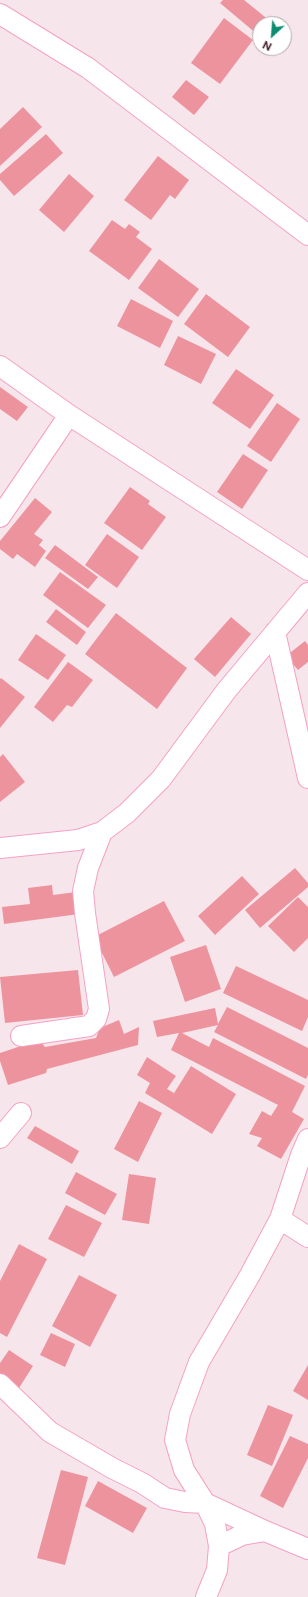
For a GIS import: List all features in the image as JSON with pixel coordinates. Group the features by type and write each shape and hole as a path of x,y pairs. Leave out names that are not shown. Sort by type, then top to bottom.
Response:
{"street":[{"path":"0,14 88,68 308,235"},
{"path":"0,366 69,415 308,570"},
{"path":"0,517 69,415"},
{"path":"0,848 78,840 102,832 128,813 161,779 226,691 308,593"},
{"path":"275,632 308,778"},
{"path":"21,1036 89,1026 96,1019 99,1009 83,891 88,868 102,832"},
{"path":"0,1138 21,1113"},
{"path":"206,1597 217,1570 219,1546 215,1524 205,1502 184,1470 176,1440 180,1414 199,1362 250,1275 280,1219 301,1155 308,1140"},
{"path":"280,1219 308,1237"},
{"path":"0,1384 50,1432 142,1483 165,1498 185,1502 205,1502 265,1531 308,1549"},
{"path":"219,1546 242,1535 265,1531"}],"building":[{"path":"223,0 244,0 264,16 252,16 252,30 220,3"},
{"path":"224,18 252,39 252,41 220,84 191,63"},
{"path":"186,80 209,97 194,115 172,97"},
{"path":"23,107 42,127 0,166 0,129"},
{"path":"46,134 63,153 14,196 0,180 0,174"},
{"path":"158,156 189,180 175,199 170,195 151,220 124,200"},
{"path":"69,174 94,196 64,232 39,210"},
{"path":"112,220 125,229 129,224 140,232 136,237 152,249 129,280 89,251"},
{"path":"159,259 199,289 178,317 138,288"},
{"path":"206,294 250,327 228,357 184,324"},
{"path":"131,299 173,321 160,348 117,326"},
{"path":"178,336 216,354 201,384 164,365"},
{"path":"236,369 274,395 250,429 212,403"},
{"path":"0,387 28,407 17,421 0,409"},
{"path":"277,403 300,419 271,462 247,446"},
{"path":"243,454 268,470 242,509 217,492"},
{"path":"130,487 150,501 148,504 166,517 142,550 104,523"},
{"path":"35,498 52,512 34,534 43,540 39,545 46,551 35,567 17,554 13,559 0,549 0,541"},
{"path":"107,534 139,557 117,588 85,565"},
{"path":"55,545 98,577 88,589 45,558"},
{"path":"60,572 106,605 88,628 43,595"},
{"path":"56,609 86,632 77,645 46,622"},
{"path":"116,613 187,668 157,709 85,654"},
{"path":"231,617 251,634 215,677 194,659"},
{"path":"36,634 66,655 48,680 18,660"},
{"path":"305,641 308,645 308,662 298,670 286,656"},
{"path":"68,662 93,680 72,707 67,705 53,722 34,707"},
{"path":"1,678 25,697 0,728 0,679"},
{"path":"3,754 25,782 0,802 0,757"},
{"path":"295,868 308,883 308,887 260,928 245,910"},
{"path":"242,876 259,894 215,935 198,916"},
{"path":"52,885 53,895 76,892 79,914 4,924 2,907 30,904 28,888"},
{"path":"298,897 308,907 308,938 294,952 268,926"},
{"path":"164,901 185,941 114,977 94,937"},
{"path":"206,945 221,989 185,1002 170,957"},
{"path":"236,966 308,1000 308,1017 302,1031 223,993"},
{"path":"78,970 83,1015 5,1023 0,977"},
{"path":"227,1007 308,1048 308,1075 306,1079 214,1032 218,1025 182,1033 209,1047 213,1038 305,1086 292,1112 304,1119 281,1159 257,1146 262,1138 249,1134 262,1111 271,1116 278,1105 171,1050 179,1033 157,1037 153,1021 215,1008 218,1024"},
{"path":"119,1020 124,1034 139,1027 138,1045 47,1069 46,1073 8,1085 0,1061 0,1053 39,1040 45,1047 96,1038 100,1028"},
{"path":"147,1057 176,1076 167,1089 174,1093 171,1098 191,1066 236,1094 212,1134 145,1093 150,1083 137,1075"},
{"path":"139,1101 162,1113 138,1162 114,1149"},
{"path":"35,1126 79,1151 72,1164 27,1138"},
{"path":"76,1172 117,1194 105,1215 65,1193"},
{"path":"129,1174 156,1178 149,1224 122,1220"},
{"path":"66,1205 102,1223 84,1257 48,1239"},
{"path":"19,1244 47,1259 7,1337 0,1333 0,1281"},
{"path":"79,1275 117,1295 90,1347 52,1326"},
{"path":"51,1333 75,1344 65,1367 40,1355"},
{"path":"9,1350 33,1366 19,1388 0,1375 0,1363"},
{"path":"308,1365 308,1400 293,1391"},
{"path":"268,1405 293,1415 272,1466 247,1455"},
{"path":"290,1436 308,1444 308,1458 283,1508 260,1496"},
{"path":"61,1470 88,1477 65,1565 37,1558"},
{"path":"98,1481 147,1508 133,1533 85,1506"}]}
